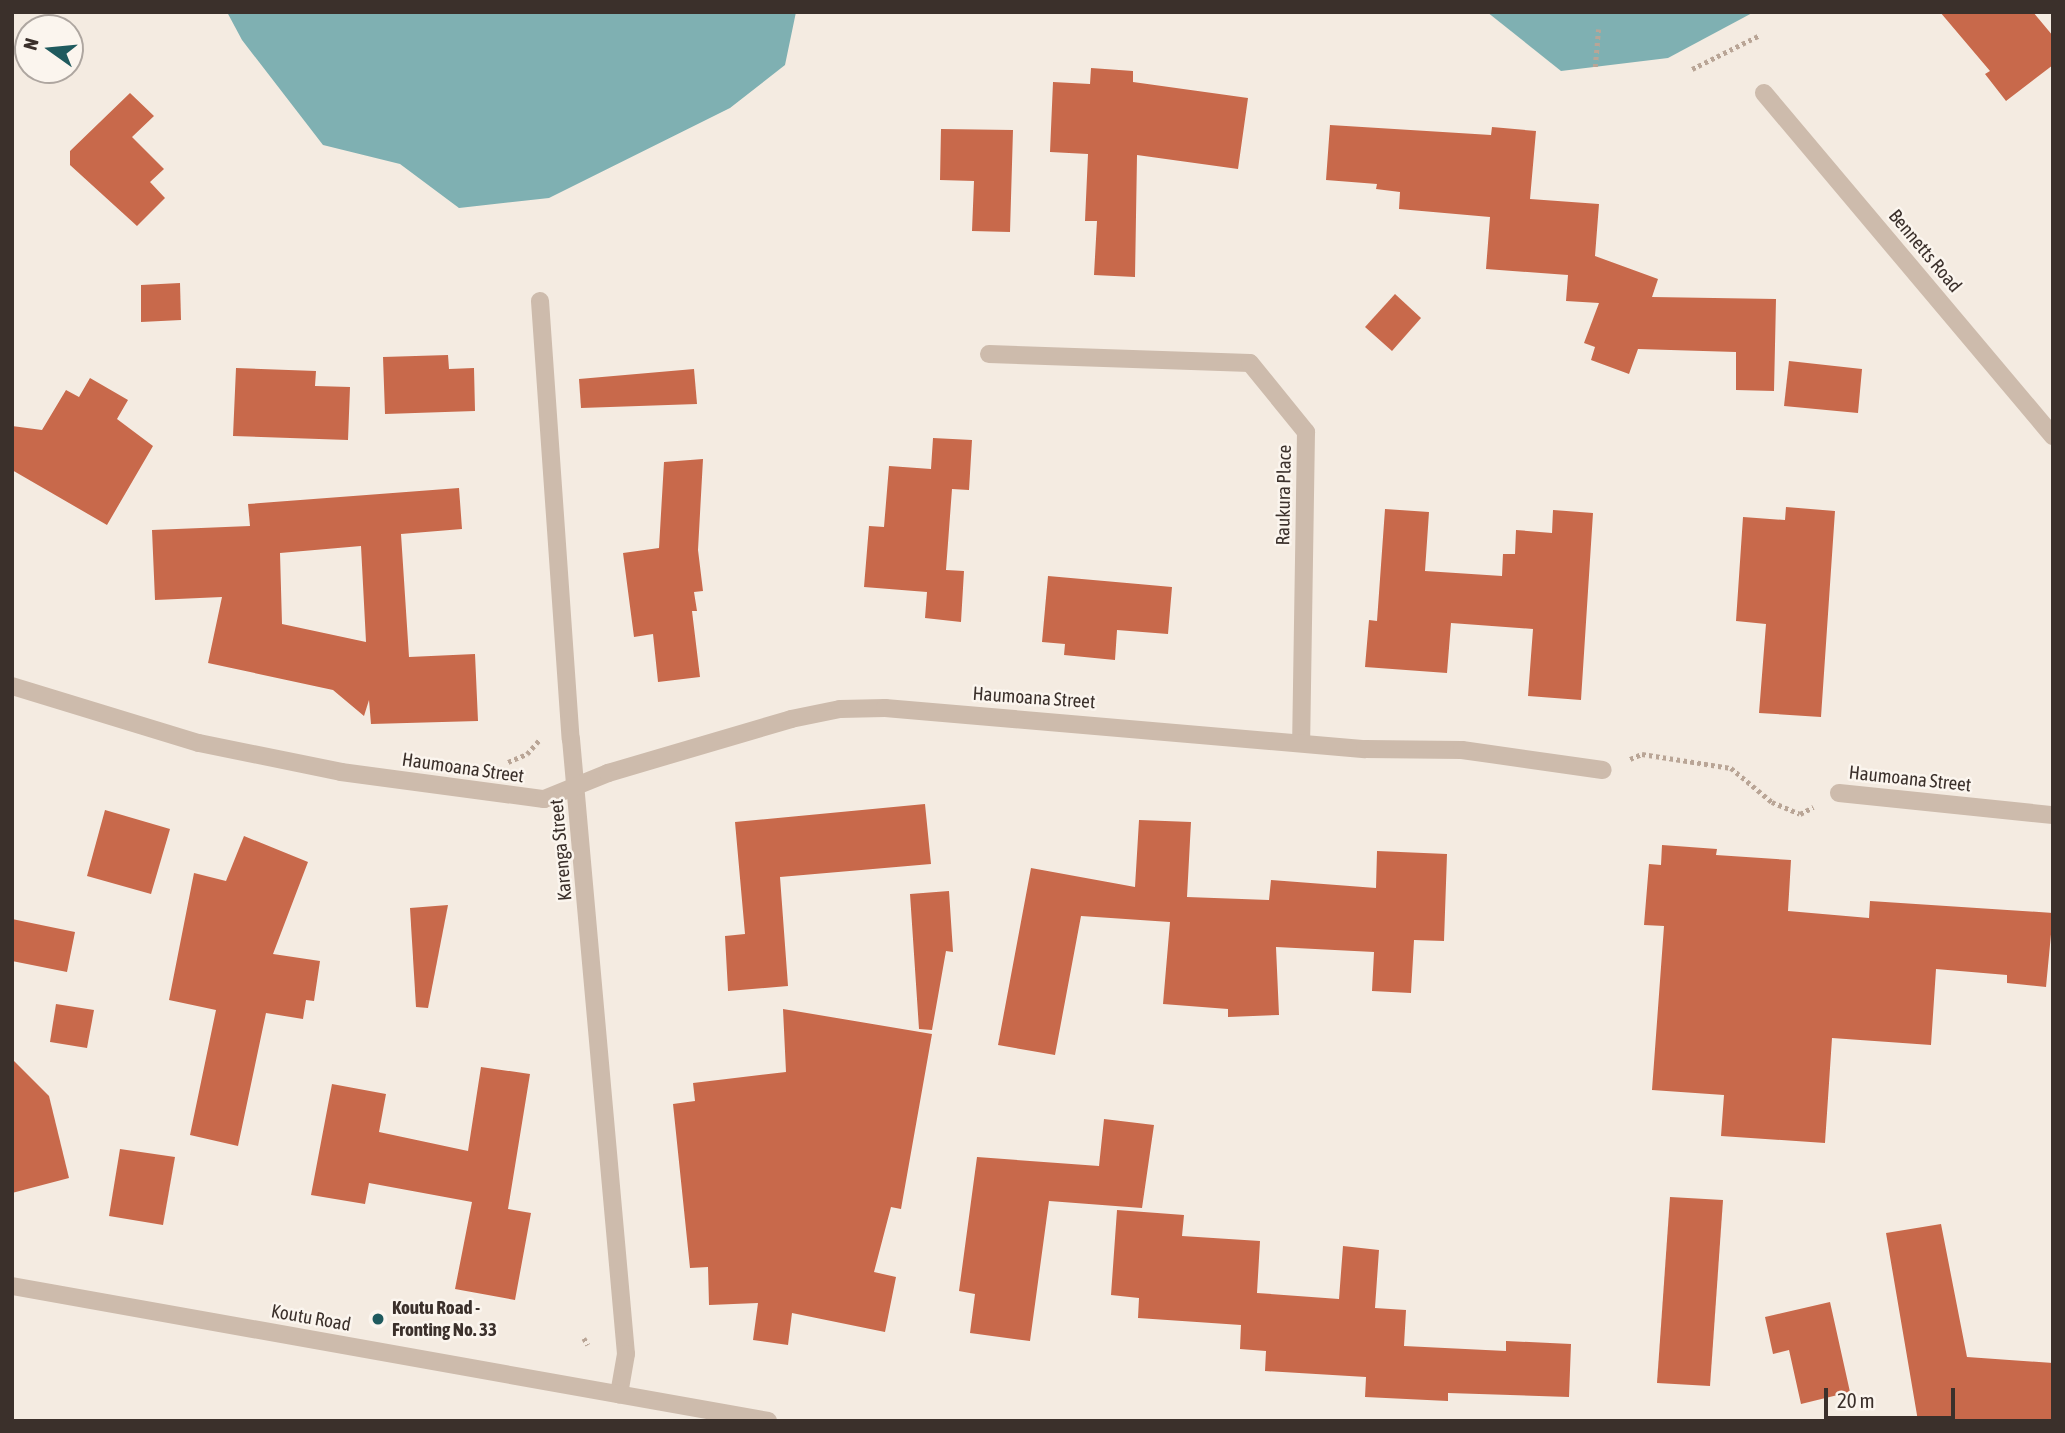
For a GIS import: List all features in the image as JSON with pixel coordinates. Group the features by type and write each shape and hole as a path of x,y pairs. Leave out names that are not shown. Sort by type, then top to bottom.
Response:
{"street":[{"name":"Bennetts Road","path":"1764,93 2053,436"},
{"name":"Karenga Street","path":"540,301 576,786 626,1354 619,1394"},
{"name":"Raukura Place","path":"989,354 1250,363 1306,432 1301,740"},
{"name":"Haumoana Street","path":"12,687 198,743 341,772 544,799 576,786 791,719 840,709 885,708 1301,740 1365,749 1462,750 1603,770"},
{"name":"Haumoana Street","path":"1839,793 2053,815"},
{"name":"Koutu Road","path":"12,1286 768,1421"}],"path":[{"path":"1595,67 1598,29"},
{"path":"1692,69 1760,35"},
{"path":"502,765 527,754 543,735"},
{"name":"Haumoana Street","path":"1603,770 1642,754 1731,768 1772,802 1800,814 1839,793"},
{"path":"584,1338 588,1345"}],"water":[{"path":"227,12 796,12 785,65 730,108 549,198 459,208 400,164 323,145 242,40"},
{"path":"1487,12 1754,12 1668,58 1561,71"}],"building":[{"path":"1940,12 2033,12 2053,36 2053,65 2006,101 1985,74 1990,71"},
{"path":"1091,68 1133,71 1133,82 1248,98 1238,169 1137,155 1135,277 1094,275 1097,221 1085,221 1088,154 1050,152 1053,82 1090,84"},
{"path":"130,93 154,116 132,137 164,169 150,182 165,198 137,226 70,165 70,151"},
{"path":"1330,125 1491,135 1492,127 1536,131 1530,199 1599,204 1595,256 1658,279 1652,297 1776,299 1774,391 1736,390 1736,352 1638,349 1629,374 1591,360 1595,347 1584,343 1599,303 1566,301 1568,275 1486,269 1490,217 1399,209 1400,192 1376,189 1377,184 1326,180"},
{"path":"941,129 1013,130 1010,232 972,231 974,181 940,180"},
{"path":"180,283 181,320 141,322 141,285"},
{"path":"1395,294 1421,318 1392,351 1365,327"},
{"path":"448,355 449,369 474,368 475,411 385,414 383,357"},
{"path":"1789,361 1862,369 1858,413 1784,406"},
{"path":"236,368 316,371 315,386 350,387 348,440 233,436"},
{"path":"694,369 697,404 581,408 579,379"},
{"path":"90,378 128,400 117,419 153,446 107,525 12,470 12,426 42,430 66,390 79,397"},
{"path":"933,438 972,440 969,490 952,489 946,570 964,571 961,622 925,618 927,592 864,587 869,526 884,527 889,466 931,469"},
{"path":"703,459 698,550 703,591 694,592 697,611 692,611 700,677 658,682 653,634 634,637 623,553 659,548 664,462"},
{"path":"459,488 462,529 401,534 409,657 475,654 478,721 371,724 369,700 364,716 333,690 208,663 222,597 155,600 152,530 250,526 248,504","holes":["361,546 366,642 282,624 280,553"]},
{"path":"1786,507 1835,511 1821,717 1759,713 1766,624 1736,621 1743,517 1785,520"},
{"path":"1385,509 1429,512 1425,571 1502,576 1503,554 1515,554 1516,530 1552,533 1553,510 1593,513 1581,700 1528,696 1533,629 1451,623 1447,673 1365,667 1369,620 1377,621"},
{"path":"1048,576 1172,587 1168,634 1117,630 1115,660 1064,655 1065,644 1042,642"},
{"path":"925,804 931,864 780,877 788,986 728,991 725,936 745,934 735,822"},
{"path":"105,810 170,829 151,894 87,876"},
{"path":"1139,820 1191,822 1187,897 1269,900 1271,880 1376,888 1377,851 1447,854 1444,941 1414,940 1411,993 1372,991 1374,952 1276,947 1279,1015 1228,1017 1228,1009 1163,1004 1170,922 1081,916 1055,1055 998,1045 1031,868 1135,887"},
{"path":"244,836 308,862 273,954 320,961 314,1001 306,1000 303,1019 266,1013 238,1146 190,1135 216,1010 169,1000 194,873 226,881"},
{"path":"1662,845 1717,849 1716,855 1791,860 1788,911 1869,918 1870,901 2053,913 2046,987 2007,983 2007,975 1936,969 1931,1045 1832,1038 1825,1143 1721,1136 1724,1095 1652,1090 1664,926 1644,925 1649,864 1661,865"},
{"path":"949,891 953,952 946,951 932,1030 919,1029 910,894"},
{"path":"448,905 428,1008 416,1007 410,908"},
{"path":"12,919 75,932 67,972 12,961"},
{"path":"56,1004 94,1010 87,1048 50,1042"},
{"path":"783,1009 932,1034 901,1209 891,1207 874,1272 896,1277 885,1332 792,1313 788,1345 753,1340 758,1303 709,1305 708,1267 690,1268 673,1104 695,1101 693,1083 786,1072"},
{"path":"12,1059 49,1096 69,1178 12,1193"},
{"path":"481,1067 530,1074 508,1209 531,1213 515,1300 455,1289 472,1202 369,1183 365,1204 311,1195 332,1084 386,1094 379,1132 468,1151"},
{"path":"1104,1119 1154,1125 1142,1208 1049,1201 1030,1341 970,1333 975,1294 959,1291 977,1157 1099,1166"},
{"path":"120,1149 175,1157 163,1225 109,1216"},
{"path":"1670,1197 1723,1200 1710,1386 1657,1383"},
{"path":"1117,1210 1184,1215 1182,1236 1260,1241 1257,1293 1339,1299 1343,1246 1379,1250 1375,1308 1406,1310 1404,1346 1506,1351 1506,1341 1571,1344 1569,1397 1448,1393 1448,1401 1365,1397 1366,1377 1265,1371 1266,1351 1240,1349 1241,1325 1138,1318 1139,1298 1111,1295"},
{"path":"1941,1224 1967,1357 2053,1363 2053,1421 1918,1421 1886,1233"},
{"path":"1830,1302 1850,1392 1801,1404 1789,1350 1773,1354 1765,1317"}],"place":[{"name":"Koutu Road - Fronting No. 33","path":"378,1319"}]}
